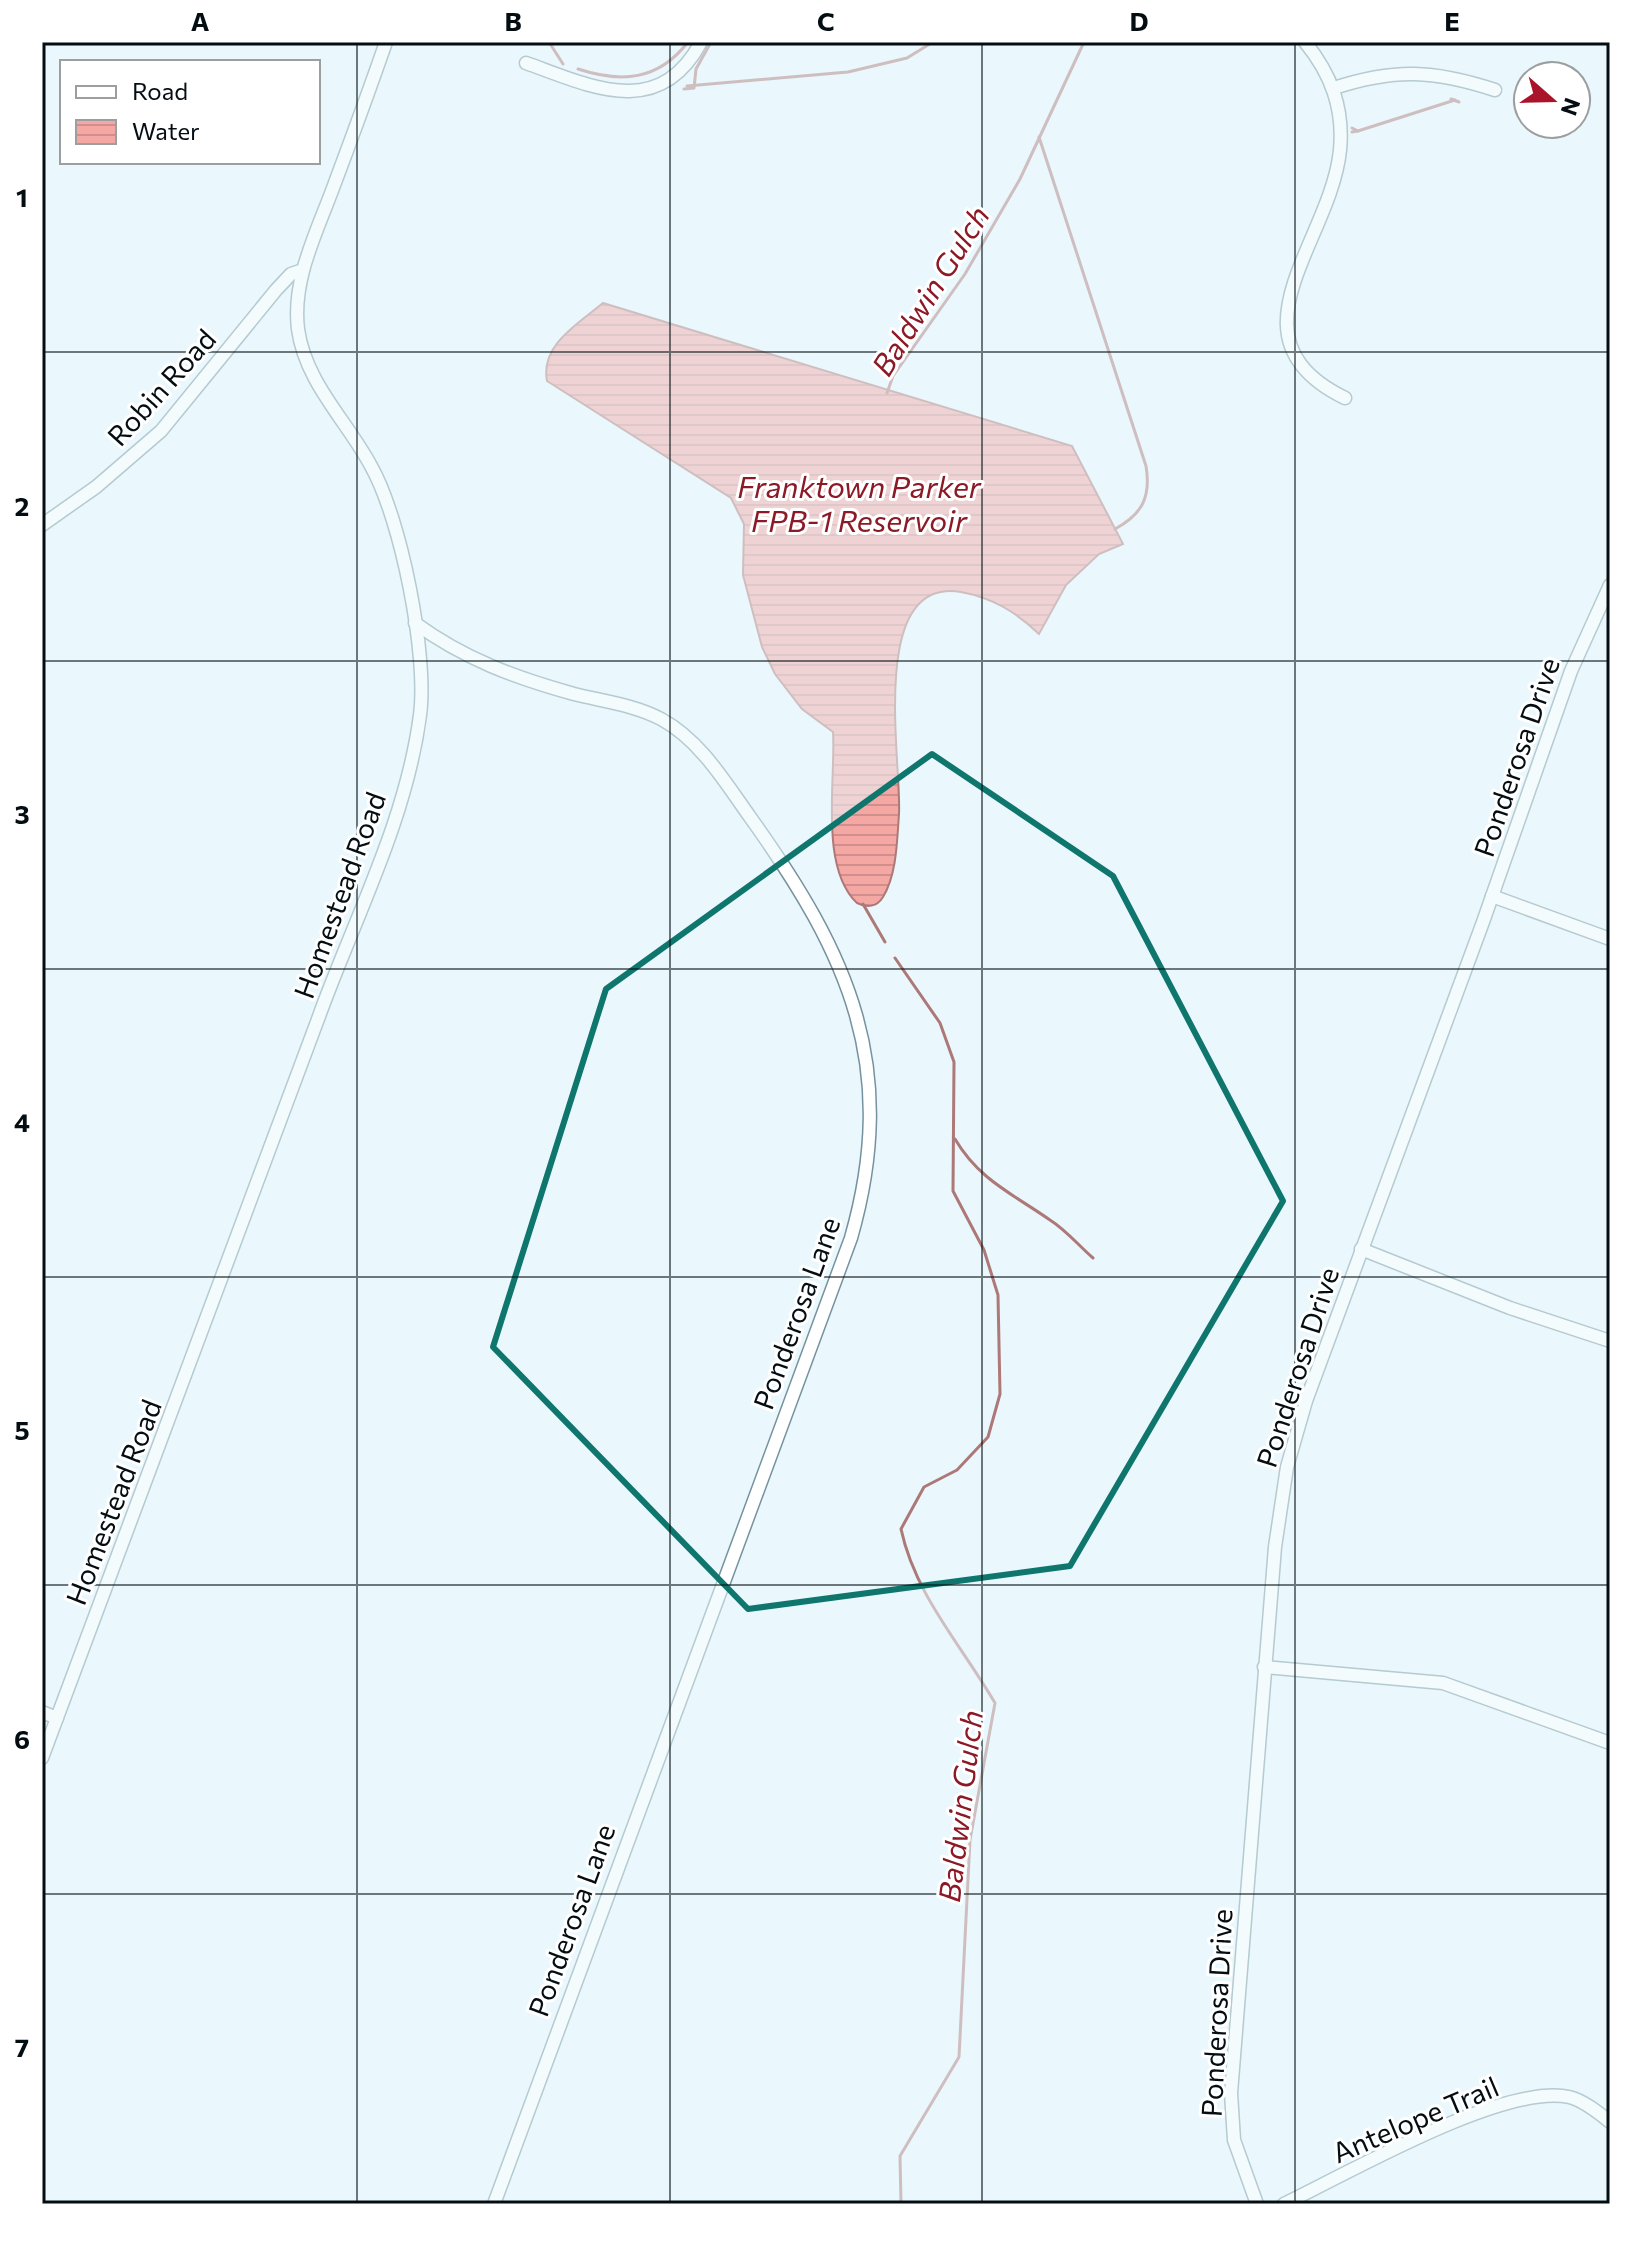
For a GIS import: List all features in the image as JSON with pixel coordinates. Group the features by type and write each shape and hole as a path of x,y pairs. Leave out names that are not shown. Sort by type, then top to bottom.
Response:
{"street":[{"name":"Homestead Road","path":"42,1758 398,810 420,714 422,665 392,516 377,478 306,360 297,314 303,270 386,42"},
{"path":"526,63 604,90 634,91 651,88 673,76 689,61 701,42"},
{"path":"1305,42 1334,88 1340,128 1338,164 1290,299 1286,323 1289,346 1299,367 1317,384 1345,398"},
{"path":"1334,88 1384,74 1412,72 1448,76 1495,90"},
{"name":"Robin Road","path":"42,525 108,478 161,431 209,376 270,297 291,274 303,270"},
{"name":"Ponderosa Drive","path":"1257,2204 1234,2140 1231,2093 1264,1667 1287,1467 1306,1401 1492,896 1571,671 1610,585"},
{"name":"Ponderosa Lane","path":"415,623 468,657 509,675 660,719 705,757 780,860 815,914 838,960 861,1028 871,1102 866,1175 851,1238 494,2204"},
{"path":"1492,896 1610,939"},
{"path":"1361,1249 1510,1308 1610,1341"},
{"path":"1264,1667 1443,1683 1610,1743"},
{"path":"42,1712 57,1718"},
{"name":"Antelope Trail","path":"1284,2204 1456,2122 1516,2102 1567,2096 1610,2122"}],"highlighted area":[{"path":"932,754 1113,876 1283,1201 1070,1566 748,1609 493,1347 606,989"}],"water":[{"name":"Franktown Parker FPB-1 Reservoir","path":"603,303 1072,446 1123,544 1099,554 1066,585 1039,634 1003,607 961,592 931,595 912,613 901,642 896,678 899,814 896,857 888,888 875,905 857,903 845,887 838,868 832,822 833,732 802,709 775,674 762,647 743,575 744,524 731,498 547,381 546,368 555,346"}],"waterway":[{"path":"549,42 563,64"},
{"path":"578,69 609,76 638,75 664,65 688,42"},
{"path":"684,89 694,88 696,69 711,42"},
{"path":"687,86 848,72 907,58 933,42"},
{"name":"Baldwin Gulch","path":"887,393 893,376 965,274 1020,179 1084,42"},
{"path":"1451,99 1459,102"},
{"path":"1358,131 1455,100"},
{"path":"1352,128 1358,131 1352,132"},
{"path":"1039,137 1146,466 1147,486 1143,503 1132,517 1115,529"},
{"name":"Baldwin Gulch","path":"863,904 885,942"},
{"name":"Baldwin Gulch","path":"895,958 940,1023 954,1062 953,1191 984,1250 998,1295 1000,1394 988,1437 957,1470 924,1487 901,1529 928,1598 995,1703 970,1840 959,2057 900,2156 901,2204"},
{"path":"955,1139 986,1176 1056,1224 1093,1258"}]}
